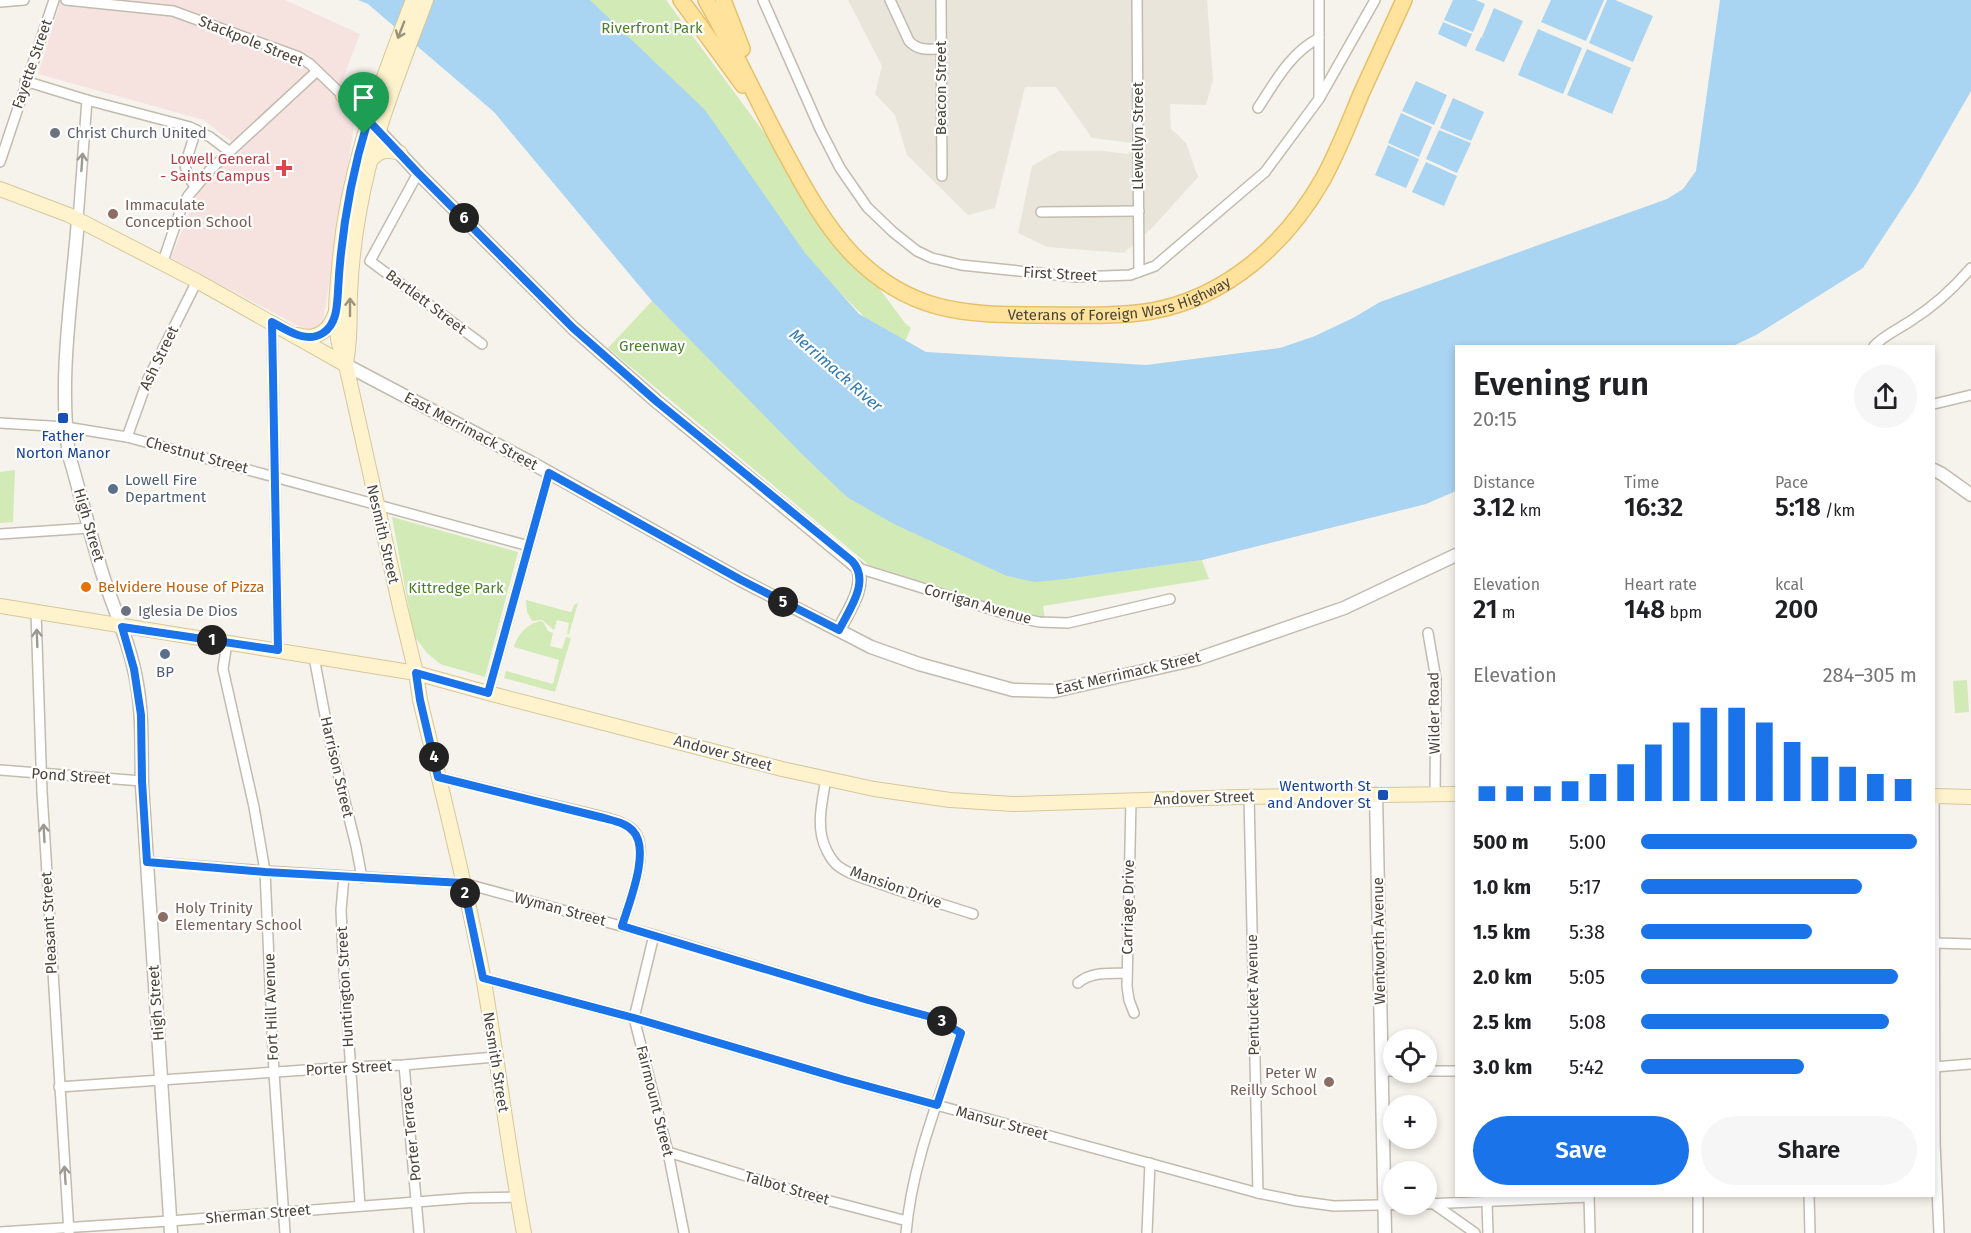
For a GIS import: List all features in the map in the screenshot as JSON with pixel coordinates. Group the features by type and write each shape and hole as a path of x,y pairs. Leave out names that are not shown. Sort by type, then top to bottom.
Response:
{"main road":[{"name":"Nesmith Street","path":"346,365 350,342 350,294 359,214 369,163 413,0"},
{"name":"Nesmith Street","path":"426,0 395,65 379,90 357,158 346,206 340,253 338,340 346,365 483,978 524,1233"},
{"path":"681,0 765,117"},
{"name":"Veterans of Foreign Wars Highway","path":"695,0 813,202 843,244 879,278 910,297 943,309 976,314 1118,314 1154,310 1200,296 1230,280 1259,258 1294,221 1312,197 1333,159 1404,0"},
{"name":"Veterans of Foreign Wars Highway","path":"706,0 765,117"},
{"path":"723,0 765,117"},
{"path":"343,96 359,99 379,90"},
{"path":"369,163 375,155 383,151 400,153"},
{"name":"East Merrimack Street","path":"0,189 54,208 78,220 197,281 346,365"},
{"path":"290,332 309,337 323,333 333,322 337,309"},
{"name":"Andover Street","path":"0,606 416,673 826,779 897,793 972,802 1013,804 1249,796 1455,794"},
{"path":"1935,796 1971,796"}],"street":[{"path":"0,2 24,0"},
{"name":"Fayette Street","path":"0,162 54,0"},
{"name":"Stackpole Street","path":"66,0 184,14 299,57 368,120 578,332 656,401 858,568"},
{"name":"First Street","path":"763,0 820,129 840,168 867,207 905,242 932,258 961,266 1077,277 1130,276 1155,266 1265,172 1319,99 1375,0"},
{"path":"890,0 909,41 914,46 920,49 941,49"},
{"name":"Beacon Street","path":"941,0 942,176"},
{"name":"Llewellyn Street","path":"1137,0 1139,272"},
{"path":"1319,0 1319,99"},
{"path":"1258,108 1293,56 1305,45 1319,38"},
{"path":"162,264 182,206 195,187 317,71"},
{"path":"26,81 87,100 176,122 196,130 230,152"},
{"name":"High Street","path":"87,100 64,410 69,455 104,579 122,627 139,695 142,781 171,1227"},
{"path":"195,187 187,174 185,165 196,130"},
{"name":"Bartlett Street","path":"418,173 370,261 482,344"},
{"path":"1041,212 1139,211"},
{"path":"1875,345 1947,295 1971,268"},
{"name":"Ash Street","path":"127,437 148,379 197,281"},
{"path":"272,322 278,650"},
{"name":"East Merrimack Street","path":"346,365 549,473 741,580 871,647 962,677 1013,690 1054,692 1197,658 1344,608 1455,555"},
{"path":"1935,404 1971,395"},
{"name":"Chestnut Street","path":"0,423 66,427 127,437 529,546"},
{"path":"1935,471 1971,495"},
{"path":"488,693 549,473"},
{"path":"0,534 90,528"},
{"path":"839,630 858,590 860,574 858,568"},
{"name":"Corrigan Avenue","path":"858,568 1039,622 1068,623 1170,600"},
{"name":"Pleasant Street","path":"36,612 41,774 68,1230"},
{"name":"Wilder Road","path":"1428,633 1436,679 1435,794"},
{"name":"Fort Hill Avenue","path":"227,642 223,669 254,807 265,872 274,1073 285,1233"},
{"name":"Harrison Street","path":"314,657 329,737 362,878"},
{"name":"Pond Street","path":"0,770 142,781"},
{"path":"438,777 604,818 625,825 633,831 638,838 641,854 622,926"},
{"name":"Mansion Drive","path":"826,779 820,811 822,840 831,859 839,867 853,874 973,914"},
{"name":"Wentworth Avenue","path":"1376,794 1385,1029"},
{"name":"Pentucket Avenue","path":"1249,796 1258,1193"},
{"name":"Carriage Drive","path":"1131,800 1127,973 1129,1000 1134,1013"},
{"name":"Wyman Street","path":"147,862 265,872 463,883 654,935 935,1018 961,1033 937,1105"},
{"name":"Huntington Street","path":"344,876 342,929 360,1206"},
{"name":"Fairmount Street","path":"654,935 634,1018 668,1152 684,1233"},
{"path":"1935,943 1971,944"},
{"path":"1078,982 1085,976 1093,974 1127,973"},
{"name":"Mansur Street","path":"483,978 634,1018 845,1080 1258,1193 1334,1206 1383,1206"},
{"name":"Porter Street","path":"59,1087 495,1057"},
{"path":"1935,1066 1971,1064"},
{"name":"Porter Terrace","path":"404,1065 419,1233"},
{"path":"1437,1071 1455,1071"},
{"name":"Wentworth Avenue","path":"1385,1161 1387,1083"},
{"path":"906,1233 909,1202 921,1151 937,1105"},
{"path":"1935,1143 1939,1233"},
{"name":"Talbot Street","path":"668,1152 811,1196 907,1221"},
{"path":"1148,1233 1150,1163"},
{"name":"Sherman Street","path":"0,1232 171,1227 284,1212 468,1198 517,1197"},
{"name":"Mansur Street","path":"1437,1204 1572,1197"},
{"path":"1589,1197 1590,1233"},
{"path":"1698,1197 1698,1233"},
{"path":"1809,1197 1810,1233"},
{"path":"1487,1202 1488,1233"},
{"path":"1437,1210 1475,1233"},
{"name":"Wentworth Avenue","path":"1384,1215 1385,1233"}],"shaded area":[{"name":"Lowell General - Saints Campus","path":"59,0 285,0 360,34 335,100 355,120 323,322 319,328 313,331 304,329 171,258 200,186 242,150 204,120 38,74 59,7"},
{"path":"848,0 1207,0 1213,80 1206,105 1170,104 1171,129 1186,143 1198,177 1154,226 1124,253 1047,247 1018,233 1032,166 1058,151 1103,151 1128,154 1133,143 1092,138 1056,87 1025,87 995,208 968,215 907,155 895,115 875,94 882,66"}],"green space":[{"name":"Riverfront Park","path":"575,0 666,0 905,323 911,328 901,350 887,340 814,266"},
{"name":"Greenway","path":"652,301 847,497 1066,579 1202,560 1209,579 1043,606 1045,620 869,565 608,348"},
{"path":"15,470 13,522 0,523 0,472"},
{"name":"Kittredge Park","path":"392,517 518,552 485,677 440,664 427,653 414,636"},
{"path":"526,600 570,612 578,603 569,634 567,634 569,623 557,620 554,630 542,620 532,621 527,612"},
{"path":"541,621 548,631 553,633 550,646 562,649 566,637 571,638 555,692 504,678 506,671 553,684 559,660 514,647 524,630"},
{"path":"1967,680 1969,712 1955,713 1953,681"}],"water":[{"name":"Merrimack River","path":"358,0 590,0 705,110 805,253 859,314 926,352 1146,365 1280,348 1315,336 1380,302 1667,199 1683,189 1696,171 1720,0 1971,0 1971,91 1916,187 1863,268 1756,335 1735,345 1455,345 1455,491 1426,504 1202,560 1035,582 1007,576 894,524 847,497 652,301 494,112 368,4"},
{"path":"1453,0 1476,0 1485,4 1473,32 1444,20"},
{"path":"1551,0 1604,0 1586,41 1541,22"},
{"path":"1607,0 1615,0 1653,16 1633,62 1589,43"},
{"path":"1494,8 1523,21 1504,62 1475,50 1481,37 1489,40 1482,37"},
{"path":"1443,22 1472,34 1466,47 1438,34"},
{"path":"1538,29 1582,48 1563,94 1518,75"},
{"path":"1587,49 1631,68 1612,114 1567,95"},
{"path":"1416,81 1447,95 1434,125 1402,111"},
{"path":"1453,98 1484,112 1471,141 1440,128"},
{"path":"1401,113 1432,127 1419,157 1388,143"},
{"path":"1439,130 1471,143 1457,173 1426,159"},
{"path":"1388,145 1419,159 1406,188 1375,175"},
{"path":"1426,162 1457,176 1444,206 1412,192"}],"place":[{"name":"Christ Church United","path":"55,133"},
{"name":"Lowell General - Saints Campus","path":"284,168"},
{"name":"Immaculate Conception School","path":"113,214"},
{"name":"Father Norton Manor","path":"63,418"},
{"name":"Lowell Fire Department","path":"113,489"},
{"name":"Belvidere House of Pizza","path":"86,587"},
{"name":"Iglesia De Dios","path":"126,611"},
{"name":"BP","path":"165,654"},
{"name":"Wentworth St and Andover St","path":"1383,795"},
{"name":"Holy Trinity Elementary School","path":"163,917"},
{"name":"Peter W Reilly School","path":"1329,1082"}],"route":[{"path":"368,120 573,328 656,401 852,561 860,574 858,590 839,630 741,580 549,473 488,693 416,673 438,777 617,821 633,831 638,838 641,854 622,926 935,1018 961,1033 937,1105 634,1018 483,978 463,883 265,872 147,862 139,695 122,627 278,650 272,322 290,332 309,337 323,333 333,322 337,309 340,253 346,206 364,134 368,120"}]}
